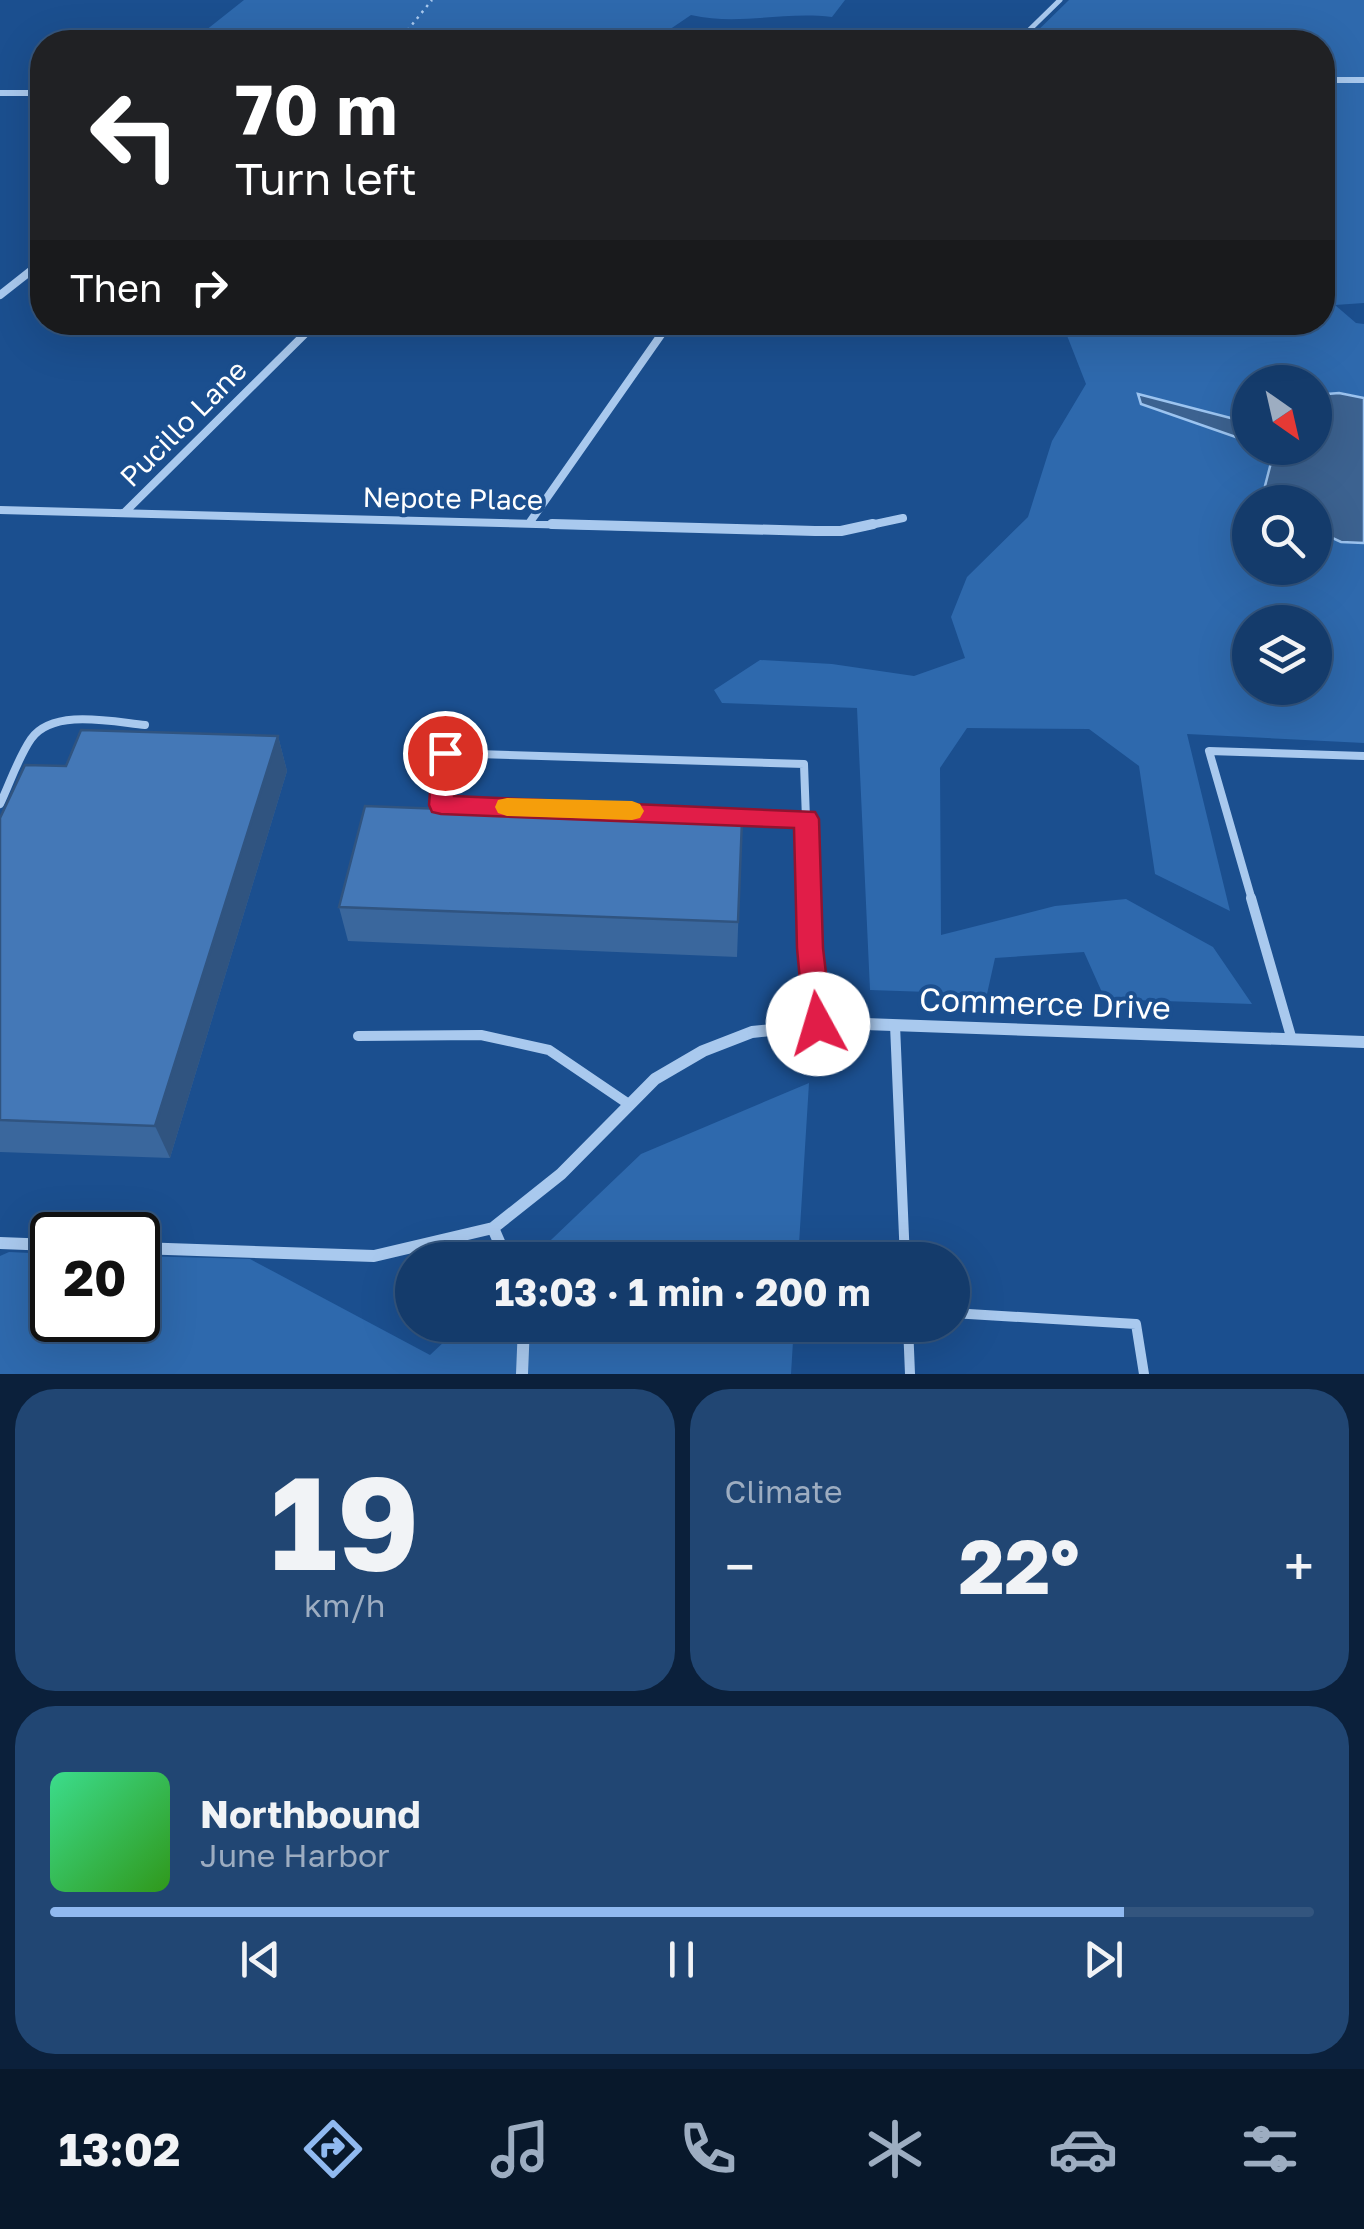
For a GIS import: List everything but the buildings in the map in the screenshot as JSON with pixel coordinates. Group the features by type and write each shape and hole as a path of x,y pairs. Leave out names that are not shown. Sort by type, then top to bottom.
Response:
{"street":[{"path":"1335,80 1364,80"},
{"path":"0,92 30,93"},
{"path":"0,294 30,271"},
{"name":"Pucillo Lane","path":"124,513 304,335"},
{"path":"530,522 661,335"},
{"name":"Nepote Place","path":"0,510 815,532 842,531 903,518"},
{"name":"Commerce Drive","path":"160,1249 374,1256 492,1228 561,1174 655,1080 703,1051 752,1032 818,1024 895,1025 1364,1042"},
{"path":"492,1228 498,1242"},
{"path":"0,1243 30,1244"},
{"path":"522,1374 523,1342"}],"lane":[{"path":"1029,30 1060,0"},
{"path":"0,804 32,737 41,729 65,720 145,725"},
{"path":"1292,1040 1208,752 1364,756"},
{"path":"806,819 441,805 445,753 804,764 806,819 810,948 818,1024"},
{"path":"895,1025 905,1242"},
{"path":"358,1036 481,1035 549,1050 630,1105"},
{"path":"970,1313 1136,1324 1144,1374"},
{"path":"909,1342 910,1374"}],"path":[{"path":"406,30 432,0"}],"shaded area":[{"path":"244,0 845,0 832,17 727,19 691,15 669,30 206,30"},
{"path":"1069,0 1364,0 1364,303 1335,305 1335,30 1038,30"},
{"path":"1335,305 1356,323 1364,324 1364,398 1332,394 1332,365 1232,365 1232,418 1139,394 1141,404 1232,436 1232,465 1271,465 1266,485 1232,485 1232,585 1332,585 1332,538 1364,543 1364,743 1187,734 1230,911 1155,874 1139,766 1089,729 967,728 940,768 941,935 1055,906 1126,899 1213,947 1252,1004 1105,999 1084,952 995,958 987,994 870,990 857,708 722,703 714,690 760,660 832,664 914,676 965,658 951,617 967,577 1028,517 1052,441 1086,384 1067,335 1335,335"},
{"path":"1138,394 1232,418 1232,436 1141,404"},
{"path":"1332,394 1364,398 1364,543 1332,538 1332,485 1265,485 1270,465 1332,465"},
{"path":"809,1083 799,1242 549,1242 641,1154"},
{"path":"9,1252 30,1253 30,1342 160,1342 160,1257 250,1259 395,1336 395,1342 406,1342 430,1355 444,1342 793,1342 791,1374 0,1374 0,1256"}],"slow traffic":[{"path":"507,807 632,811"}],"route":[{"path":"445,753 441,805 806,819 810,948 818,1024"}]}
